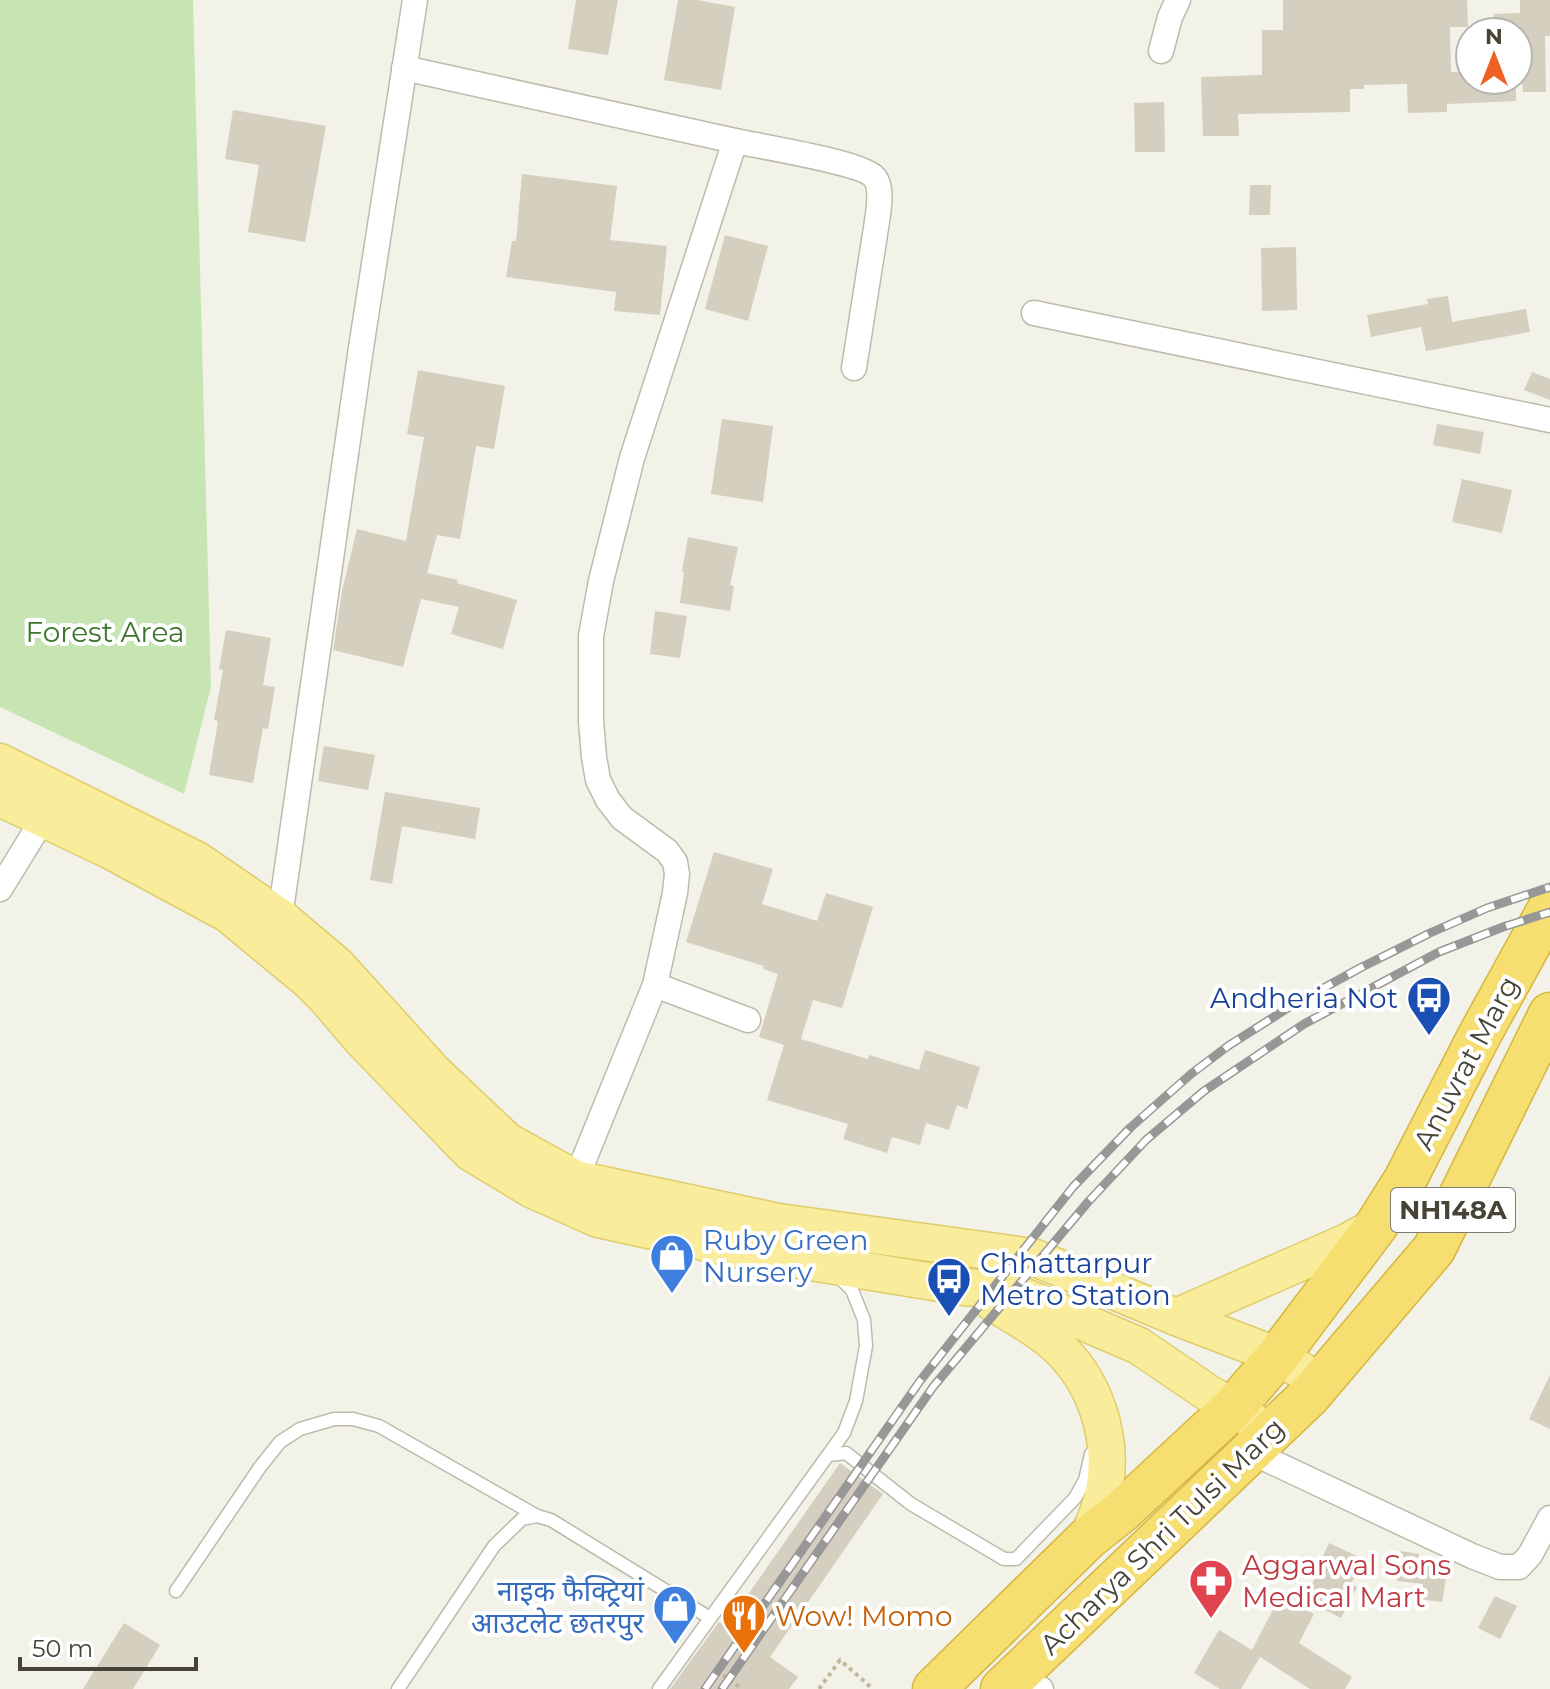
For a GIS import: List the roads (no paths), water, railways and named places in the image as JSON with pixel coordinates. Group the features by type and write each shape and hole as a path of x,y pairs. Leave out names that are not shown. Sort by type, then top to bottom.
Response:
{"highway":[{"name":"Anuvrat Marg","path":"1234,1407 1278,1356 1376,1226 1405,1180 1550,907"},
{"name":"Anuvrat Marg","path":"1321,1383 1434,1249 1550,1014"},
{"name":"Acharya Shri Tulsi Marg","path":"1017,1687 1321,1383"},
{"name":"Acharya Shri Tulsi Marg","path":"934,1689 1088,1538 1122,1511 1234,1407"}],"main road":[{"path":"0,762 197,860 280,917 338,966 434,1072 507,1141 576,1179 779,1222 1033,1257 1278,1356 1321,1383"},
{"path":"0,798 111,851 228,914 318,990 470,1152 531,1189 598,1219 744,1251 964,1287 1009,1290 1139,1346 1234,1407 1260,1443"},
{"path":"1176,1317 1347,1242 1376,1226"},
{"path":"964,1287 1020,1319 1056,1345 1078,1372 1095,1402 1103,1424 1107,1471 1104,1494 1088,1538"}],"street":[{"path":"280,917 415,0"},
{"path":"1161,51 1178,0"},
{"path":"404,68 824,159 868,172 878,184 878,215 854,368"},
{"path":"576,1179 655,985 677,874 675,862 667,851 622,818 598,780 591,721 591,636 601,581 632,458 735,141"},
{"path":"1034,313 1550,420"},
{"path":"0,889 43,819"},
{"path":"655,985 748,1020"},
{"path":"1260,1443 1472,1556 1500,1567 1519,1567 1530,1555 1550,1518"}],"lane":[{"path":"659,1689 844,1433 856,1401 866,1346 864,1320 852,1290 826,1265"},
{"path":"829,1455 846,1453 921,1510 1004,1559 1016,1559 1075,1498 1085,1480 1095,1435 1095,1402"},
{"path":"176,1591 280,1442 300,1429 334,1419 353,1419 379,1426 537,1516 551,1520 710,1618"},
{"path":"398,1689 494,1546 522,1519 537,1516"}],"railway":[{"path":"705,1689 920,1381 1073,1187 1131,1127 1228,1046 1291,1006 1430,933 1487,908 1550,887"},
{"path":"722,1689 933,1387 1088,1202 1146,1140 1204,1091 1304,1024 1439,952 1550,912"}],"place":[{"name":"Andheria Not","path":"1429,1037"},
{"name":"Ruby Green Nursery","path":"672,1295"},
{"name":"Chhattarpur Metro Station","path":"949,1318"},
{"name":"Aggarwal Sons Medical Mart","path":"1211,1620"},
{"name":"नाइक फैक्ट्रियां आउटलेट छतरपुर","path":"675,1646"},
{"name":"Wow! Momo","path":"744,1655"}],"park label":[{"name":"Forest Area","path":"105,632"}]}
